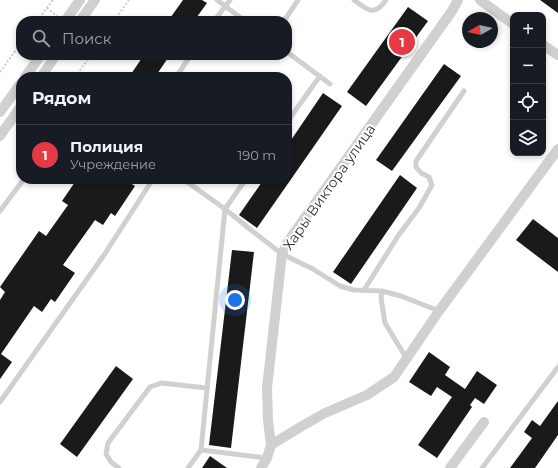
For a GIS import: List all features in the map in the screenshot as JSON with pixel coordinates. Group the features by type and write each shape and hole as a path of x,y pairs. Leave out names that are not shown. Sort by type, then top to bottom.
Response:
{"street":[{"path":"68,16 80,0"},
{"path":"84,16 95,0"},
{"name":"Хары Виктора улица","path":"261,468 267,458 271,445 268,420 267,388 282,254 287,243 373,125 452,11 458,0"},
{"path":"480,0 510,22"},
{"path":"546,47 558,55"},
{"path":"28,72 37,60"},
{"path":"44,72 52,60"},
{"path":"0,112 16,89"},
{"path":"0,136 16,113"},
{"path":"271,445 325,413 367,396 394,377 439,311 557,152"},
{"path":"450,468 484,422"}],"lane":[{"path":"217,0 239,16"},
{"path":"218,16 230,0"},
{"path":"287,16 298,0"},
{"path":"354,0 365,8 374,11 380,8 386,0"},
{"path":"292,56 330,84"},
{"path":"179,72 188,60"},
{"path":"292,115 320,76"},
{"path":"364,290 398,236 420,208 432,185 429,177 421,173 416,167 416,161 464,91"},
{"path":"0,211 20,184"},
{"path":"0,402 104,255 149,184"},
{"path":"190,184 225,209 282,254 313,269 340,286 354,290 382,291 401,296 439,311"},
{"path":"188,468 201,450 225,209 242,184"},
{"path":"382,291 381,298 385,323 406,359"},
{"path":"482,468 558,367"},
{"path":"119,468 111,462 106,454 108,443 150,387 161,383 207,388"},
{"path":"201,450 267,458"}],"path":[{"path":"41,16 53,0"},
{"path":"118,16 129,0"},
{"path":"47,8 57,16"},
{"path":"0,72 16,50"},
{"path":"79,72 87,60"}],"building":[{"path":"183,0 202,0 207,3 198,16 172,16"},
{"path":"540,0 558,0 558,13"},
{"path":"408,7 428,21 366,106 347,92"},
{"path":"141,60 167,60 158,72 132,72"},
{"path":"444,64 461,76 392,171 376,160"},
{"path":"323,93 342,106 292,178 292,139"},
{"path":"400,175 417,188 351,284 333,272"},
{"path":"74,184 132,184 135,186 115,216 111,213 103,225 95,220 63,265 75,273 55,302 51,299 42,312 34,306 1,354 12,362 0,379 0,300 5,292 0,287 39,231 46,236 68,205 62,201"},
{"path":"261,184 288,184 257,228 239,215"},
{"path":"533,219 558,238 558,272 516,240"},
{"path":"232,250 254,252 231,448 209,445"},
{"path":"429,352 450,367 445,375 465,389 477,371 497,385 484,404 475,398 470,405 472,407 437,458 418,445 452,397 437,387 431,396 409,382"},
{"path":"116,366 133,379 77,457 60,444"},
{"path":"558,401 558,435 535,468 510,468 532,438 524,432 532,420 540,426"},
{"path":"210,456 227,468 202,468"}],"place":[{"name":"Полиция","path":"402,42"}]}
